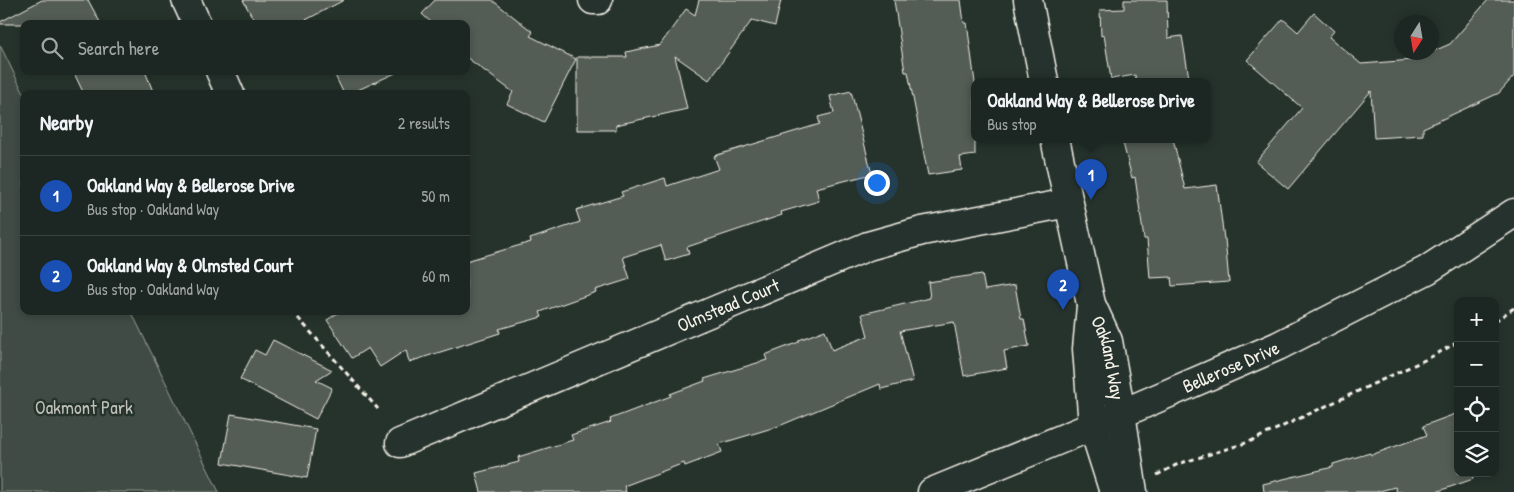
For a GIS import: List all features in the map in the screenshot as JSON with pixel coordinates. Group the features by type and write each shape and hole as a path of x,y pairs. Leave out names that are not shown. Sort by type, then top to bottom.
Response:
{"street":[{"path":"186,0 195,20"},
{"path":"593,0 598,0"},
{"path":"1028,0 1043,78"},
{"path":"222,75 228,90"},
{"name":"Oakland Way","path":"1056,143 1091,304 1108,341 1121,413 1126,489"},
{"name":"Olmstead Court","path":"400,443 868,246 922,231 1068,203"},
{"name":"Bellerose Drive","path":"932,492 1093,426 1278,346 1427,270 1514,213"},
{"name":"Oakland Way","path":"1091,304 1087,349 1093,426 1126,489"}],"path":[{"path":"1499,318 1514,308"},
{"path":"296,315 378,409"},
{"path":"1126,489 1178,464 1249,442 1431,357 1454,344"}],"green space":[{"name":"Oakmont Park","path":"0,45 22,90 20,90 20,315 133,315 219,492 0,492"}],"building":[{"path":"42,0 88,0 99,20 20,20 20,24 0,24 0,22"},
{"path":"243,0 344,0 306,20 254,20"},
{"path":"435,0 492,0 533,32 530,36 576,59 544,122 507,104 513,92 470,60 470,20 429,20 422,14"},
{"path":"699,0 781,0 775,26 752,20 709,80 675,56 687,109 616,125 616,130 577,130 577,57 627,57 626,52 660,45 686,9 695,15"},
{"path":"894,0 961,0 964,23 967,23 974,78 971,78 971,143 975,143 975,155 960,157 962,170 928,175 908,72 905,72"},
{"path":"1124,0 1167,0 1168,38 1182,36 1189,78 1136,78 1135,75 1111,78 1104,35 1101,36 1100,10 1124,9"},
{"path":"1488,0 1514,0 1514,76 1499,93 1423,128 1423,135 1374,138 1371,91 1288,189 1256,162 1302,108 1247,60 1283,19 1298,32 1314,13 1334,31 1329,37 1361,64 1439,60 1439,49 1450,44"},
{"path":"75,75 147,75 152,90 82,90"},
{"path":"335,75 391,75 358,90 342,90"},
{"path":"851,91 872,174 816,188 819,201 781,212 782,215 687,247 689,254 666,261 661,245 623,257 630,279 595,290 596,292 540,312 542,317 499,329 500,333 409,362 406,350 380,367 368,348 352,358 327,320 335,315 470,315 470,260 531,242 530,239 580,222 576,210 623,196 621,192 665,178 667,186 719,169 714,156 820,124 818,117 834,113 830,96"},
{"path":"1123,143 1174,143 1185,189 1217,185 1229,282 1172,286 1171,277 1150,278 1147,239 1144,239 1135,177 1132,178"},
{"path":"982,274 985,290 1015,285 1021,319 1024,319 1029,346 1004,351 1007,368 964,376 954,322 900,331 913,381 881,389 880,384 779,426 719,444 722,452 685,466 684,463 624,486 626,492 481,492 476,473 519,462 518,457 573,440 571,435 611,422 610,419 671,396 670,394 705,381 704,379 767,360 765,355 825,330 832,350 868,336 862,314 930,298 928,282"},
{"path":"273,340 332,370 316,380 332,388 316,419 240,379 255,350 265,355"},
{"path":"231,414 316,429 307,478 222,463"},
{"path":"1454,414 1454,477 1472,477 1473,479 1436,492 1397,492 1395,487 1376,492 1264,492 1263,484 1333,467 1333,464 1370,453 1371,455 1427,435 1423,426"}],"place":[{"name":"Oakland Way & Bellerose Drive","path":"1091,200"},
{"name":"Oakland Way & Olmsted Court","path":"1063,310"}]}
